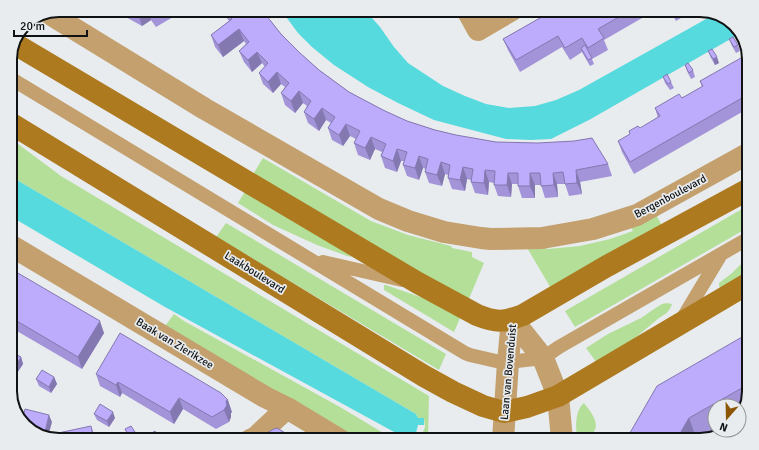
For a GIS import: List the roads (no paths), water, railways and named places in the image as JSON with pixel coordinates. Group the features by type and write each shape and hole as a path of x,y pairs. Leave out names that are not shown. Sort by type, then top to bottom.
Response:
{"main road":[{"path":"19,46 418,283 487,319 499,321 512,319 523,315 607,266 742,193"},
{"name":"Laakboulevard","path":"17,127 424,376 484,406 504,412"},
{"path":"504,412 527,407 558,396 742,287"}],"street":[{"name":"Bergenboulevard","path":"56,17 205,109 379,209 408,221 444,232 481,238 511,239 542,238 593,229 637,215 742,157"},
{"path":"471,17 478,30 500,17"},
{"name":"Baak van Zierikzee","path":"17,249 265,397 287,408 328,433"},
{"name":"Laan van Bovenduist","path":"502,433 504,412 502,362 512,319"},
{"name":"Laan van Bovenduist","path":"512,319 543,358 558,396 561,433"},
{"path":"260,433 287,408"}],"lane":[{"path":"17,82 470,355 502,362 543,358 559,347 742,242"},
{"path":"679,325 721,254"},
{"path":"311,260 418,283"}],"water":[{"path":"286,17 371,17 408,63 443,86 465,96 486,104 509,108 535,106 556,100 579,90 709,18 726,26 735,36 589,120 551,139 531,140 506,139 434,120 368,87 334,65 298,33"},
{"path":"17,180 416,414 418,418 424,418 424,425 418,425 416,433 396,433 165,307 17,220"}]}
